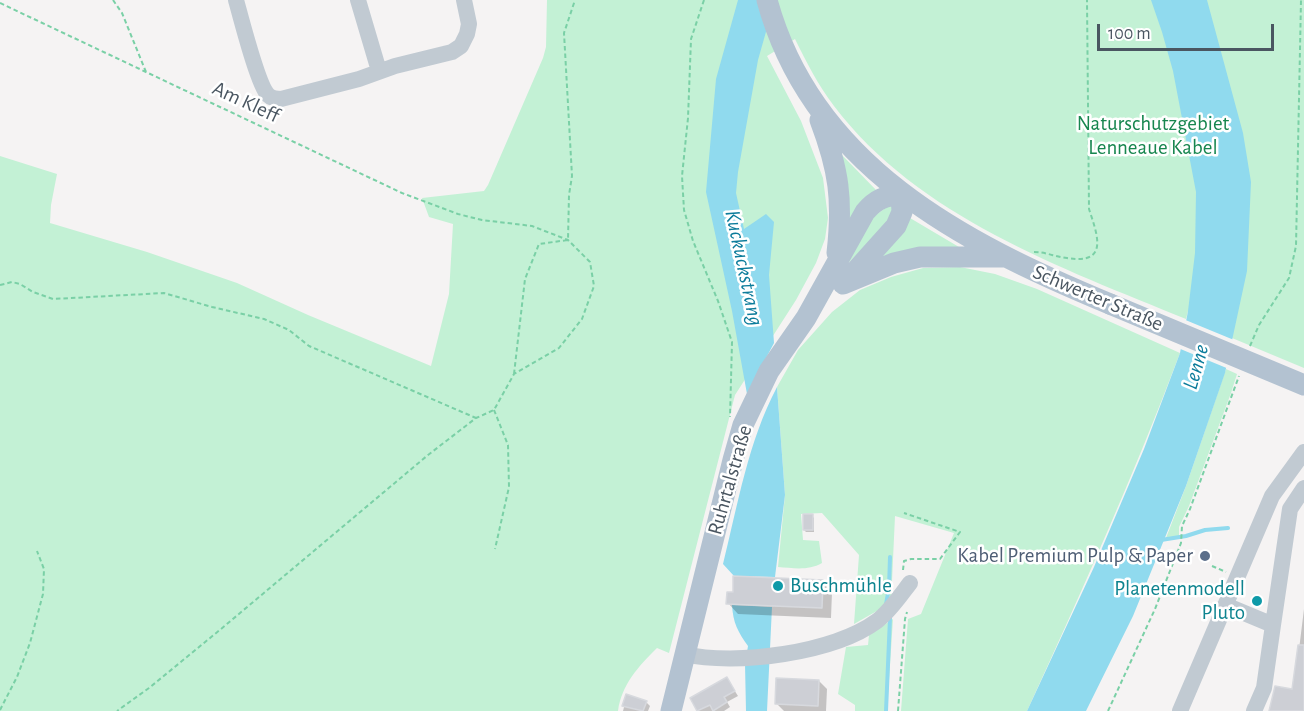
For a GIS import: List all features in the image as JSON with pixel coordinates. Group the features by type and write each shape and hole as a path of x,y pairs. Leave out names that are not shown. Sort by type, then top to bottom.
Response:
{"main road":[{"path":"767,0 786,52 812,100 832,153 838,176 841,209 836,264"},
{"name":"Schwerter Straße","path":"812,100 846,142 902,194 945,223 1013,261 1088,295 1304,385"},
{"name":"Ruhrtalstraße","path":"671,711 743,427 769,371 806,318 861,218 870,206 882,197 902,194 902,212 896,226 843,284 806,318"},
{"path":"843,284 894,263 920,257 1013,261"}],"street":[{"path":"236,0 260,80 266,94 273,99 281,99 359,79 379,71 452,52 461,46 469,24 464,0"},
{"path":"358,0 379,71"},
{"path":"1180,711 1272,496 1304,452"},
{"path":"1254,711 1264,688 1290,509 1304,488"},
{"path":"684,654 703,658 771,656 818,647 852,635 876,622 910,583"},
{"path":"1225,605 1274,625"}],"path":[{"path":"113,0 122,13 146,72"},
{"path":"514,374 559,348 582,319 594,286 590,262 568,240 569,195 572,176 564,33 574,0"},
{"path":"704,0 691,39 688,118 682,176 684,210 693,241 732,342 729,415 743,427"},
{"path":"1013,261 1029,252 1040,252 1069,259 1092,256 1097,250 1099,239 1089,209 1087,0"},
{"path":"1248,353 1259,325 1289,278 1295,254 1301,0"},
{"name":"Am Kleff","path":"0,3 402,193 458,214 482,220 532,226 568,240"},
{"path":"1300,47 1304,44"},
{"path":"117,711 203,644 428,455 476,418 494,410 514,374 525,279 539,244 568,240"},
{"path":"0,285 12,282 20,284 33,292 53,299 164,293 264,319 289,330 309,346 476,418"},
{"path":"1108,711 1147,630 1181,543 1182,526 1229,407 1241,369"},
{"path":"494,410 508,445 509,487 495,549"},
{"path":"0,710 18,677 43,594 44,569 37,551"},
{"path":"1212,566 1222,571"}],"green space":[{"name":"Naturschutzgebiet Lenneaue Kabel","path":"547,0 1304,0 1304,368 1232,338 1233,329 1188,311 1186,319 1090,280 995,235 950,209 907,179 868,145 828,98 795,39 767,56 801,121 823,178 828,218 825,239 816,263 796,300 735,395 669,653 657,648 643,662 627,684 618,711 0,711 0,156 57,174 50,223 147,252 237,283 431,366 449,294 453,224 429,217 422,198 484,191 488,185 543,58 546,47"},
{"path":"840,153 878,192 849,230"},
{"path":"891,204 895,217 836,275 862,225"},
{"path":"910,218 959,247 870,261"},
{"path":"960,267 995,274 1037,289 1180,353 1106,534 1027,711 901,711 908,619 921,614 954,533 895,516 891,603 854,624 859,555 822,513 801,514 803,540 819,541 822,563 806,568 778,567 785,495 777,387 798,350 832,312 860,290 891,277 923,268"},
{"path":"1226,369 1237,374 1231,393 1179,527 1179,536 1166,538 1186,486"},
{"path":"893,619 887,711 855,711 855,705 838,694 846,647 868,645 869,635"}],"water":[{"name":"Kuckuckstrang","path":"738,0 775,0 758,60 736,193 744,229 766,214 774,222 769,275 774,343 747,394 732,311 706,192 716,79"},
{"name":"Lenne","path":"1151,0 1207,0 1243,133 1251,182 1247,271 1225,373 1186,486 1133,616 1086,711 1027,711 1094,567 1144,449 1180,353 1188,311 1195,253 1196,192 1173,71"},
{"path":"777,387 785,495 775,577 734,576 723,564 751,451"},
{"path":"732,605 772,607 767,711 746,711 745,664 748,646 737,627"}],"pier":[{"path":"1183,319 1234,340 1229,369 1178,348"}],"building":[{"path":"803,514 813,514 813,530 803,530"},
{"name":"Buschmühle","path":"733,576 823,580 822,608 726,604 727,592 733,592"},
{"path":"1298,645 1304,645 1304,711 1269,711 1275,686 1292,689"},
{"path":"727,677 735,691 724,697 727,702 713,711 710,705 697,711 690,698"},
{"path":"776,678 819,680 818,706 775,704"},
{"path":"626,694 647,701 643,711 622,706"}],"waterway":[{"path":"1161,540 1205,530 1228,528"},
{"path":"886,604 890,557"},
{"path":"886,711 890,618"}],"place":[{"name":"Kabel Premium Pulp & Paper","path":"1205,556"},
{"name":"Buschmühle","path":"778,586"},
{"name":"Planetenmodell Pluto","path":"1257,601"}]}
